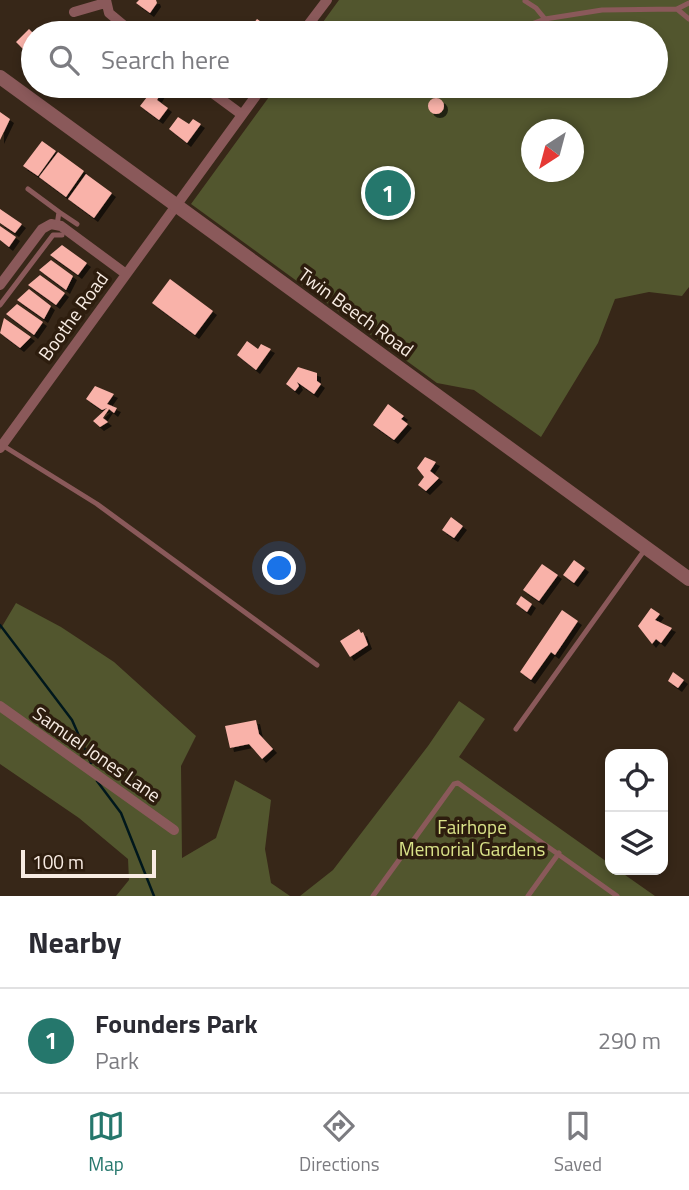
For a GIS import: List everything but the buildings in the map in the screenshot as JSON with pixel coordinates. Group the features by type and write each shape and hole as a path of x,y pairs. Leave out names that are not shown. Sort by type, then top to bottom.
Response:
{"street":[{"path":"311,21 327,0"},
{"path":"74,12 106,2 116,21"},
{"name":"Twin Beech Road","path":"0,77 21,92"},
{"name":"Twin Beech Road","path":"29,98 689,579"},
{"path":"220,98 242,114"},
{"name":"Boothe Road","path":"1,446 254,98"},
{"path":"0,285 42,229 51,224 126,274"},
{"name":"Samuel Jones Lane","path":"0,706 174,830"}],"lane":[{"path":"525,0 545,19"},
{"path":"540,21 602,10 677,9 689,3"},
{"path":"677,9 689,19"},
{"path":"28,189 77,225"},
{"path":"0,305 53,235 60,230 59,212"},
{"path":"1,446 97,504 317,665"},
{"path":"516,730 646,548"},
{"path":"373,896 454,784 463,785 617,896"},
{"path":"528,896 559,853"}],"green space":[{"path":"339,0 689,0 689,287 682,296 649,292 615,299 598,343 541,437 474,390 437,383 191,204 268,98 668,98 668,21 324,21"},
{"path":"16,603 61,627 114,662 196,736 181,766 182,858 216,838 235,780 271,800 265,849 271,883 290,896 116,896 129,880 128,859 79,818 0,764 0,630"},
{"name":"Fairhope Memorial Gardens","path":"459,701 485,719 459,757 605,860 605,875 625,875 655,896 300,896 333,870"}],"waterway":[{"path":"0,625 72,720 91,763"},
{"path":"97,781 121,813 154,896"}],"place":[{"name":"Founders Park","path":"388,193"}]}
